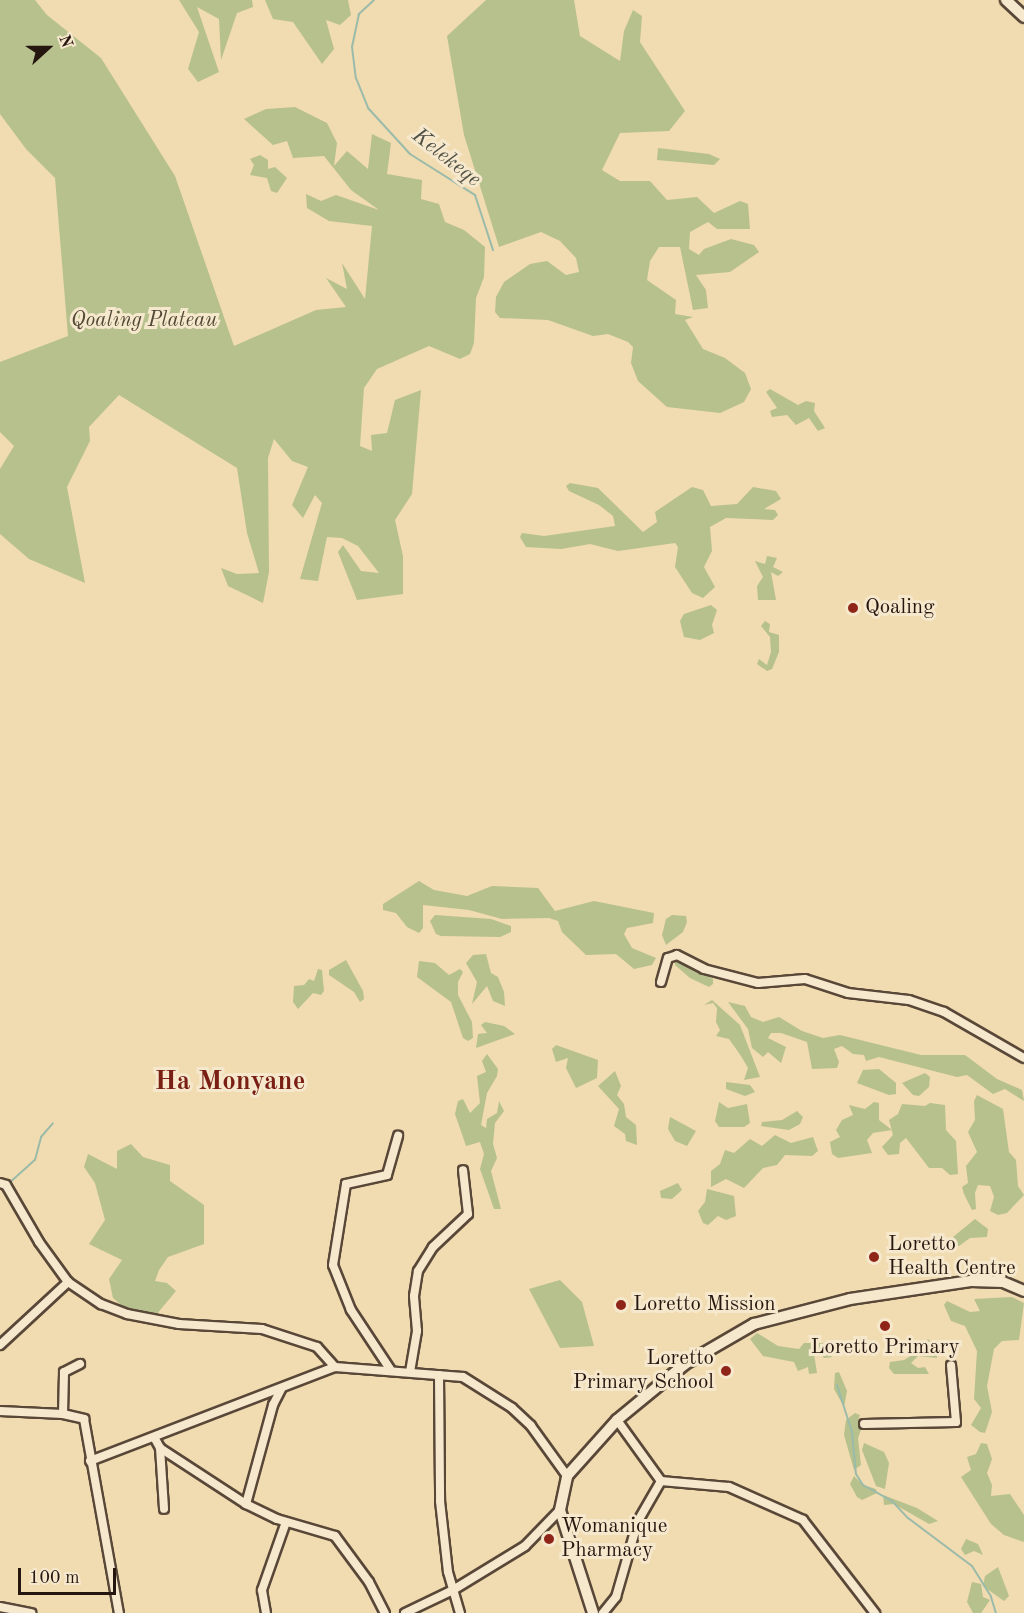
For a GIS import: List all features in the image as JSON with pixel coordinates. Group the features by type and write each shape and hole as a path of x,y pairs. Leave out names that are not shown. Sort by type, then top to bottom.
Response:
{"main road":[{"path":"1006,0 1024,17"},
{"path":"593,1613 560,1510 567,1476 617,1420 685,1364 721,1341 787,1313 944,1282 1002,1282 1024,1291"}],"street":[{"path":"661,982 668,958 677,955 704,969 758,983 805,979 848,993 909,1000 944,1012 1024,1058"},
{"path":"390,1370 340,1289 333,1265 339,1239 346,1184 387,1175 398,1136"},
{"path":"410,1372 417,1331 414,1296 418,1271 433,1247 468,1214 463,1170"},
{"path":"0,1183 6,1185 39,1242 68,1282 101,1304 127,1314 178,1324 262,1329 316,1347 335,1367"},
{"path":"0,1344 4,1334 68,1282"},
{"path":"63,1413 64,1371 80,1364"},
{"path":"864,1424 956,1422 951,1365"},
{"path":"90,1461 335,1367 463,1377 512,1408 531,1426 567,1476"},
{"path":"440,1375 440,1501 453,1590 460,1613"},
{"path":"246,1504 273,1405 281,1389"},
{"path":"0,1411 63,1413 84,1419 119,1613"},
{"path":"617,1420 661,1482"},
{"path":"154,1437 160,1448 164,1509"},
{"path":"160,1448 246,1504 286,1522 335,1536 369,1582 385,1613"},
{"path":"603,1613 616,1597 638,1521 661,1482"},
{"path":"661,1482 729,1487 803,1520 875,1613"},
{"path":"405,1613 453,1590 525,1546 560,1510"},
{"path":"266,1613 262,1590 286,1522"},
{"path":"0,1607 26,1613"}],"green space":[{"name":"Qoaling Plateau","path":"0,0 35,0 47,15 101,58 175,176 234,346 316,310 346,307 326,278 347,289 342,263 365,299 372,226 329,221 307,208 306,194 321,201 336,195 379,210 351,190 324,156 293,158 287,141 273,145 244,119 266,109 295,107 327,123 337,143 334,166 347,151 368,169 372,134 391,143 387,174 422,180 421,199 439,204 445,222 464,230 485,247 484,277 476,298 474,343 470,354 460,359 429,346 377,369 364,388 360,446 372,451 371,435 387,433 395,400 421,390 412,494 395,520 403,556 403,594 357,600 338,552 343,545 361,571 379,573 358,546 342,538 327,537 318,581 300,579 322,503 315,495 303,518 292,505 308,467 292,461 274,439 268,458 269,572 263,603 228,586 221,568 237,574 259,573 247,533 237,468 119,395 89,427 90,441 67,487 85,583 29,559 0,534 0,469 14,446 0,432 0,362 68,336 55,178 26,149 0,114"},
{"path":"179,0 252,0 253,7 237,13 221,60 219,19 197,7 219,72 198,82 188,69 199,32"},
{"path":"265,0 348,0 351,15 340,25 326,20 334,49 322,64 293,22 273,19"},
{"path":"486,0 574,0 580,36 620,61 624,31 633,10 642,16 640,42 685,111 669,131 620,133 602,170 620,181 650,181 667,200 697,197 714,213 740,201 748,204 750,229 717,229 708,222 690,232 689,249 699,255 704,249 731,239 754,245 759,252 730,272 696,275 706,290 708,308 693,310 680,247 659,247 650,261 647,280 676,300 675,314 693,317 685,320 703,349 725,358 745,373 751,389 744,402 720,413 667,407 638,381 631,363 633,347 628,342 608,334 593,336 548,320 500,318 495,312 496,297 504,282 530,264 547,261 566,275 579,272 576,258 560,241 541,232 499,247 464,135 447,36"},
{"path":"658,148 709,154 720,159 714,165 657,160"},
{"path":"260,155 268,160 268,169 275,167 287,178 277,193 271,191 267,178 250,175 254,165 250,159"},
{"path":"770,389 798,405 806,401 815,403 814,411 825,428 818,431 809,418 796,425 787,415 772,417 770,411 777,408 766,392"},
{"path":"570,483 598,488 643,532 657,522 655,512 692,487 703,490 711,506 737,504 753,487 776,491 781,499 764,509 775,510 778,515 773,520 726,518 710,527 712,551 704,567 715,587 703,598 692,593 675,567 678,547 675,543 618,551 590,544 561,549 526,547 520,537 522,533 544,536 615,526 613,516 599,505 569,491 566,486"},
{"path":"767,556 777,558 773,567 783,572 778,576 771,572 776,600 758,600 757,586 763,577 755,561 765,564"},
{"path":"711,605 717,610 712,625 714,633 700,640 684,637 680,621 684,614"},
{"path":"765,621 770,624 769,632 779,635 779,652 772,669 767,671 757,664 759,659 767,665 771,652 770,637 761,626"},
{"path":"419,881 434,890 467,896 492,886 538,888 555,911 594,901 654,913 653,923 627,928 624,934 632,948 656,958 652,965 634,969 616,954 586,955 562,932 558,921 549,918 502,919 469,910 423,905 423,928 419,933 407,927 396,913 383,910 383,904"},
{"path":"435,915 491,919 511,926 511,932 500,937 441,936 436,934 430,921"},
{"path":"672,915 686,916 687,922 683,932 666,945 662,935 666,919"},
{"path":"486,954 491,973 498,977 504,992 505,1006 493,1001 487,986 472,1004 477,982 466,963 473,955"},
{"path":"675,958 713,979 713,984 709,987 690,978 675,965"},
{"path":"346,960 363,991 364,999 360,1002 354,992 329,975 329,970"},
{"path":"419,961 435,963 449,975 460,969 463,972 458,982 458,995 472,1022 473,1038 468,1041 463,1038 451,1002 417,977"},
{"path":"318,969 322,970 324,991 321,995 313,993 298,1009 293,1002 294,986 304,985 309,979 314,981"},
{"path":"712,1000 740,1025 760,1077 744,1080 748,1068 741,1056 729,1039 716,1036 720,1030 716,1022 717,1008 713,1003 704,1005"},
{"path":"728,1002 745,1006 751,1017 763,1022 779,1017 802,1031 823,1038 840,1035 921,1055 965,1055 997,1079 1022,1090 1024,1101 1005,1089 993,1094 967,1075 957,1077 879,1057 866,1061 864,1055 853,1054 842,1046 834,1049 839,1062 837,1068 812,1069 807,1042 781,1033 771,1033 768,1038 786,1047 781,1063 768,1052 763,1057 752,1048 748,1029"},
{"path":"485,1022 504,1026 515,1034 476,1048 478,1034 487,1033 481,1025"},
{"path":"556,1045 598,1060 597,1078 576,1088 566,1068 568,1058 556,1062 552,1049"},
{"path":"487,1054 498,1069 497,1076 487,1093 481,1125 486,1128 487,1119 497,1113 499,1101 504,1111 495,1123 493,1144 497,1158 491,1171 501,1209 494,1209 480,1169 484,1154 480,1142 466,1146 455,1114 458,1101 463,1099 470,1113 480,1103 477,1076 486,1072 482,1061"},
{"path":"879,1069 896,1083 896,1094 889,1095 857,1083 863,1070"},
{"path":"615,1071 621,1086 617,1095 624,1104 626,1117 636,1125 637,1145 626,1141 625,1134 614,1126 619,1109 598,1086"},
{"path":"925,1073 930,1077 929,1087 919,1096 913,1095 902,1083"},
{"path":"726,1082 750,1085 755,1092 745,1096 726,1089"},
{"path":"977,1095 1003,1109 1009,1152 1016,1160 1018,1186 1024,1195 1007,1213 998,1215 990,1211 994,1197 990,1186 978,1185 975,1193 976,1209 972,1210 962,1187 968,1183 966,1166 977,1152 968,1132 975,1120 974,1101"},
{"path":"719,1102 728,1108 747,1104 750,1123 744,1127 719,1127 715,1121"},
{"path":"874,1102 879,1103 879,1120 892,1130 873,1133 867,1140 872,1153 838,1158 832,1154 830,1142 840,1137 836,1130 842,1120 853,1115 849,1105 865,1109"},
{"path":"930,1103 945,1105 946,1130 956,1141 958,1174 950,1175 942,1168 929,1168 906,1138 900,1143 899,1154 888,1155 882,1147 893,1135 889,1120 898,1114 902,1104 925,1106"},
{"path":"797,1111 803,1117 800,1124 789,1130 761,1126 762,1122 782,1120"},
{"path":"670,1117 696,1131 687,1146 675,1141 668,1129"},
{"path":"775,1135 791,1143 813,1137 818,1151 812,1156 785,1155 777,1165 763,1168 744,1188 726,1179 711,1187 711,1171 720,1164 725,1150 734,1153 750,1139 762,1146"},
{"path":"131,1144 143,1157 170,1165 170,1181 204,1205 204,1244 168,1257 159,1270 155,1281 167,1283 176,1291 156,1315 129,1312 113,1298 109,1279 122,1260 89,1244 105,1220 95,1183 84,1167 88,1154 117,1169 117,1151"},
{"path":"678,1183 682,1190 672,1199 661,1198 660,1191"},
{"path":"707,1189 734,1196 736,1216 726,1220 718,1216 708,1225 703,1223 698,1211 705,1202"},
{"path":"975,1219 988,1229 987,1237 970,1238 959,1246 954,1246 953,1237"},
{"path":"560,1280 582,1302 594,1346 560,1348 529,1289"},
{"path":"1012,1297 1024,1303 1019,1340 1002,1341 994,1349 987,1386 992,1412 985,1433 980,1432 971,1425 981,1408 974,1399 977,1351 965,1326 951,1321 944,1305 947,1301 970,1312 980,1311 974,1299"},
{"path":"757,1333 778,1346 799,1349 804,1343 823,1343 832,1357 824,1358 819,1351 814,1354 817,1373 809,1374 808,1367 798,1371 794,1362 763,1356 750,1339"},
{"path":"928,1339 937,1350 937,1358 918,1356 911,1363 918,1368 925,1367 929,1374 894,1374 889,1368 890,1362 904,1360 922,1349"},
{"path":"839,1372 847,1391 844,1407 834,1389 835,1373"},
{"path":"855,1413 860,1415 858,1420 862,1427 858,1438 861,1465 854,1470 844,1435 846,1420"},
{"path":"864,1443 884,1452 889,1463 885,1489 876,1486 862,1450"},
{"path":"981,1443 987,1444 992,1459 987,1473 992,1485 991,1496 1010,1494 1024,1515 1024,1542 1004,1535 991,1524 961,1477 971,1470 967,1457 976,1454"},
{"path":"854,1476 863,1485 876,1489 877,1493 862,1500 857,1497 850,1484"},
{"path":"883,1495 917,1508 938,1521 929,1524 894,1504 884,1505"},
{"path":"966,1539 978,1544 983,1555 974,1551 965,1555 961,1549"},
{"path":"998,1567 1009,1596 1004,1601 983,1586 985,1576"},
{"path":"972,1582 981,1584 983,1597 990,1600 981,1613 973,1613 967,1602"}],"waterway":[{"name":"Kelekeqe","path":"374,0 359,14 352,47 356,78 368,108 410,154 475,195 493,250"},
{"path":"8,1184 35,1160 41,1137 53,1123"},
{"path":"837,1385 852,1432 856,1474 863,1485 892,1501 908,1518 972,1566 991,1597 996,1613"}],"place":[{"name":"Qoaling","path":"853,608"},
{"name":"Loretto Health Centre","path":"874,1257"},
{"name":"Loretto Mission","path":"621,1305"},
{"name":"Loretto Primary","path":"885,1326"},
{"name":"Loretto Primary School","path":"726,1371"},
{"name":"Womanique Pharmacy","path":"549,1539"}],"district":[{"name":"Ha Monyane","path":"230,1082"}]}
